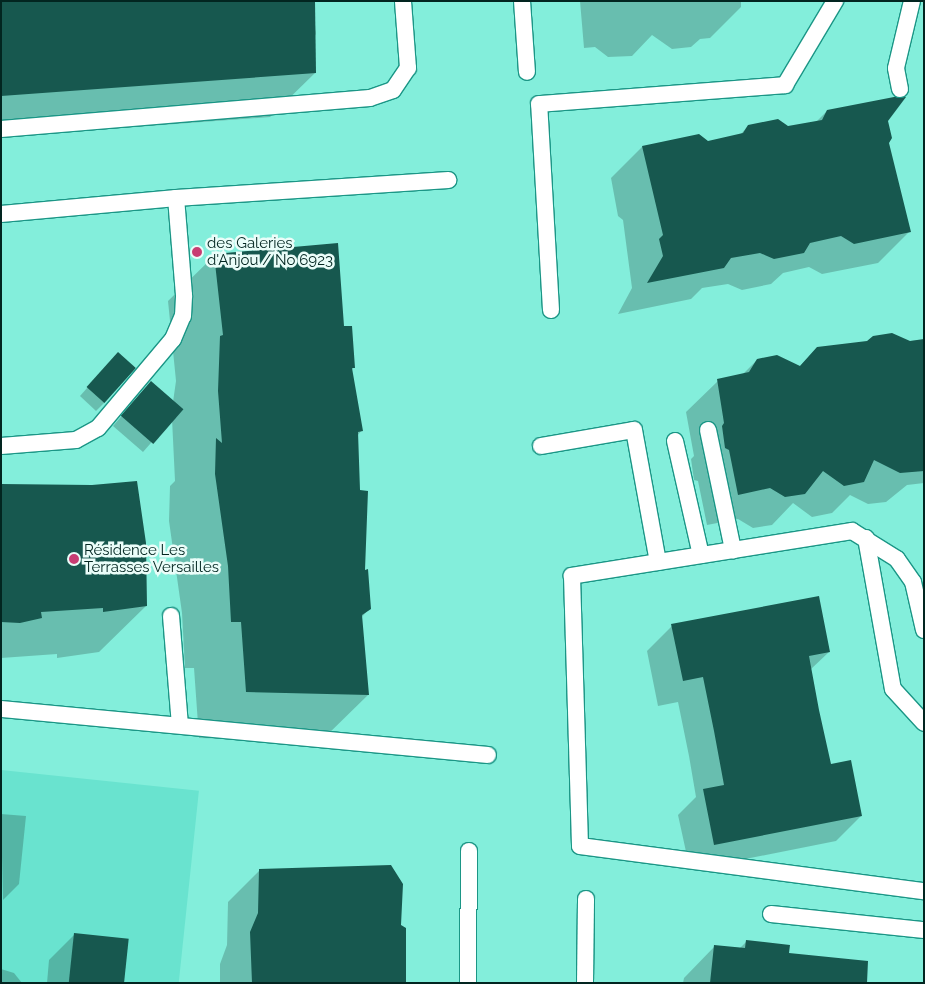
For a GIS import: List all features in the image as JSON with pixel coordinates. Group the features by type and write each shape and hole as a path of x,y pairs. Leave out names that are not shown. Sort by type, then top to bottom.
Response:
{"lane":[{"path":"1,129 370,98 393,90 408,68 403,1"},
{"path":"522,1 527,72"},
{"path":"551,310 539,104 785,85 835,1"},
{"path":"900,89 896,68 912,1"},
{"path":"1,214 176,198 448,180"},
{"path":"1,446 76,440 98,428 173,339 183,316 184,295 176,198"},
{"path":"541,446 634,430 658,562"},
{"path":"708,430 733,550"},
{"path":"675,441 701,555"},
{"path":"924,630 913,582 897,559 852,531 572,576 580,846 924,890"},
{"path":"866,538 893,689 924,723"},
{"path":"171,616 180,725"},
{"path":"1,709 488,755"},
{"path":"468,983 469,850"},
{"path":"585,983 586,899"},
{"path":"771,914 924,930"}],"shaded area":[{"path":"1,770 199,791 179,983 1,983"}],"building":[{"path":"1,1 315,1 316,73 1,96"},
{"path":"894,97 906,97 888,121 892,138 889,143 911,232 854,244 841,236 810,243 804,253 774,259 760,253 731,258 724,268 647,283 663,256 659,239 663,235 642,146 699,134 708,141 743,133 748,125 778,119 788,126 822,120 827,110"},
{"path":"338,243 344,326 352,326 355,368 352,368 363,431 358,432 360,490 368,491 365,570 368,569 371,609 362,615 369,695 246,692 241,622 231,622 228,566 215,474 216,438 222,443 218,391 220,336 223,335 214,254"},
{"path":"892,333 910,341 924,339 924,471 900,473 874,460 864,482 844,486 823,471 805,494 785,497 770,488 738,495 729,450 725,448 722,426 724,423 717,379 749,372 757,359 777,355 800,366 817,347 867,341 873,336"},
{"path":"118,352 136,368 104,403 87,387"},
{"path":"151,381 183,409 153,444 121,416"},
{"name":"Résidence Les Terrasses Versailles","path":"137,481 146,543 147,606 103,612 103,608 41,612 42,618 20,623 1,622 1,484 92,485"},
{"path":"819,596 830,652 809,656 819,710 831,764 851,760 862,816 714,845 703,789 724,785 714,731 703,677 683,681 671,624"},
{"path":"391,865 403,884 401,925 406,928 406,983 252,983 250,932 258,913 259,869"},
{"path":"74,933 129,939 124,983 69,983"},
{"path":"746,940 790,945 789,953 868,961 867,983 710,983 714,945 745,948"}],"place":[{"name":"des Galeries d'Anjou / No 6923","path":"197,252"},
{"name":"Résidence Les Terrasses Versailles","path":"74,559"}]}
